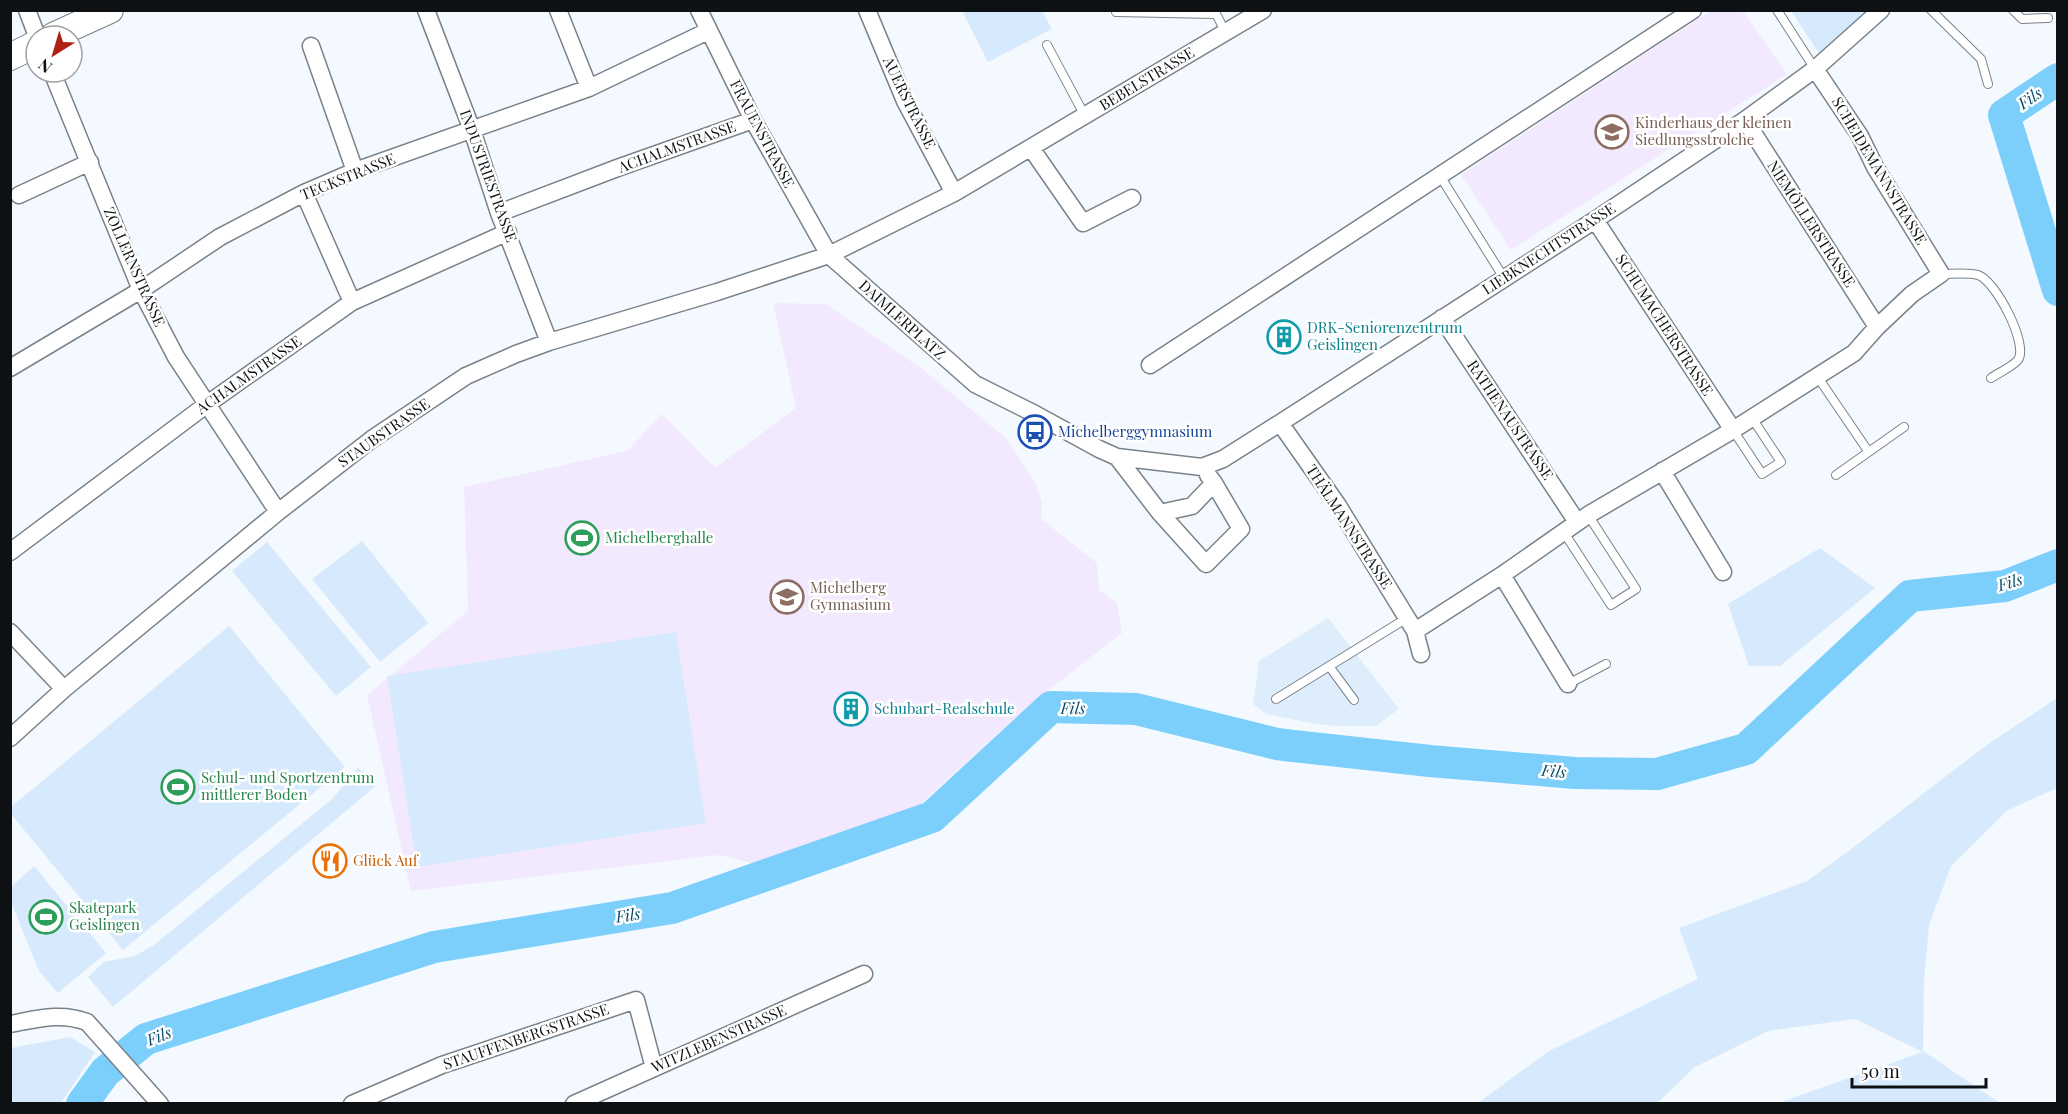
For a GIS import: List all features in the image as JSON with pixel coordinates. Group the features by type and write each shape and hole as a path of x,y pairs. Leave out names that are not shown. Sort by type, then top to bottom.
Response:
{"main road":[{"path":"79,24 110,10"},
{"path":"10,57 24,50"}],"street":[{"name":"INDUSTRIESTRASSE","path":"426,10 472,130 499,213 549,342"},
{"path":"558,10 589,88"},
{"name":"FRAUENSTRASSE","path":"699,10 753,120 829,255"},
{"name":"AUERSTRASSE","path":"867,10 904,101 954,193"},
{"name":"BEBELSTRASSE","path":"954,193 1263,10"},
{"path":"1150,365 1693,10"},
{"name":"LIEBKNECHTSTRASSE","path":"1202,467 1223,459 1280,423 1595,220 1745,120 1815,69 1881,10"},
{"name":"TECKSTRASSE","path":"10,368 141,290 220,237 304,194 355,171 589,88 708,31"},
{"path":"311,46 355,171"},
{"name":"SCHEIDEMANNSTRASSE","path":"1815,69 1860,136 1875,167 1941,274"},
{"name":"ZOLLERNSTRASSE","path":"57,84 141,290 176,357 278,512"},
{"name":"ACHALMSTRASSE","path":"499,213 753,120"},
{"name":"NIEMÖLLERSTRASSE","path":"1745,120 1877,327"},
{"path":"1030,148 1083,223 1132,198"},
{"path":"19,195 90,162"},
{"path":"829,255 954,193"},
{"path":"304,194 352,302"},
{"name":"SCHUMACHERSTRASSE","path":"1595,220 1733,430"},
{"name":"ACHALMSTRASSE","path":"10,552 206,405 352,302 508,232"},
{"name":"STAUBSTRASSE","path":"10,738 64,689 278,512 372,439 466,376 549,342 717,292 829,255"},
{"name":"DAIMLERPLATZ","path":"829,255 975,384 1117,457"},
{"path":"1411,624 1502,575 1576,523 1646,479 1733,430 1854,353 1877,327 1912,294 1941,274"},
{"name":"RATHENAUSTRASSE","path":"1442,318 1576,523"},
{"name":"THÄLMANNSTRASSE","path":"1280,423 1337,504 1411,624 1421,654"},
{"path":"1117,457 1202,467 1241,529 1206,564 1160,513 1117,457"},
{"path":"1662,471 1723,572"},
{"path":"1160,513 1192,506 1214,483"},
{"path":"1502,575 1568,684"},
{"path":"10,633 64,689"},
{"name":"WITZLEBENSTRASSE","path":"574,1104 864,974"},
{"name":"STAUFFENBERGSTRASSE","path":"352,1104 442,1065 636,1000 654,1068"},
{"path":"10,1024 56,1016 75,1017 87,1022 160,1104"}],"lane":[{"path":"1777,10 1815,69"},
{"path":"1931,10 1981,59 1988,84"},
{"path":"2013,10 2022,19 2048,18"},
{"path":"1116,12 1215,12 1226,33"},
{"path":"1047,45 1085,116"},
{"path":"1440,176 1504,278"},
{"path":"1941,274 1979,275 1989,284 2004,305 2018,336 2021,352 2017,361 1990,378"},
{"path":"1816,376 1868,451"},
{"path":"1733,430 1762,474 1781,462 1752,418"},
{"path":"1836,475 1904,427"},
{"path":"1576,523 1635,590 1611,606 1576,523"},
{"path":"1276,699 1329,666 1411,624"},
{"path":"1568,684 1606,664"},
{"path":"1329,666 1354,700"}],"shaded area":[{"name":"Kinderhaus der kleinen Siedlungsstrolche","path":"1712,10 1743,11 1787,74 1511,250 1461,175"},
{"path":"962,11 1042,11 1052,29 988,62"},
{"path":"1791,11 1869,11 1820,55"},
{"name":"Michelberg Gymnasium","path":"773,303 826,304 921,368 1007,439 1036,484 1042,502 1041,519 1097,563 1099,590 1117,603 1122,633 1028,706 899,823 794,874 720,855 411,891 367,695 468,611 464,487 627,451 662,414 715,468 796,408"},
{"path":"362,541 428,623 380,662 312,579"},
{"path":"267,542 371,667 336,696 232,571"},
{"path":"1820,548 1875,588 1780,666 1749,666 1728,604"},
{"path":"1328,618 1399,709 1376,726 1334,726 1311,723 1266,714 1253,704 1259,661"},
{"name":"Schul- und Sportzentrum mittlerer Boden","path":"229,626 345,767 123,950 11,814 11,807"},
{"path":"676,632 706,823 417,867 387,676"},
{"path":"2057,698 2057,788 2008,810 1951,866 1929,925 1924,980 1923,1051 2000,1103 1778,1103 1923,1052 1855,1019 1768,1031 1695,1067 1657,1103 1478,1103 1549,1051 1698,979 1679,928 1807,881 1984,747"},
{"path":"358,768 378,784 113,1007 88,977 104,962 135,956 154,945 332,799"},
{"name":"Skatepark Geislingen","path":"34,866 106,953 58,993 39,971 11,902 11,887"},
{"path":"70,1037 95,1052 61,1103 11,1103 11,1048"}],"waterway":[{"name":"Fils","path":"2058,79 2004,115 2058,290"},
{"name":"Fils","path":"82,1104 105,1072 146,1039 434,947 672,908 932,817 1051,707 1136,709 1293,746 1430,761 1575,773 1657,774 1746,749 1910,596 2005,586 2058,565"}],"place":[{"name":"Kinderhaus der kleinen Siedlungsstrolche","path":"1612,132"},
{"name":"DRK-Seniorenzentrum Geislingen","path":"1284,337"},
{"name":"Michelberggymnasium","path":"1035,432"},
{"name":"Michelberghalle","path":"582,538"},
{"name":"Michelberg Gymnasium","path":"787,597"},
{"name":"Schubart-Realschule","path":"851,709"},
{"name":"Schul- und Sportzentrum mittlerer Boden","path":"178,787"},
{"name":"Glück Auf","path":"330,861"},
{"name":"Skatepark Geislingen","path":"46,917"}]}
